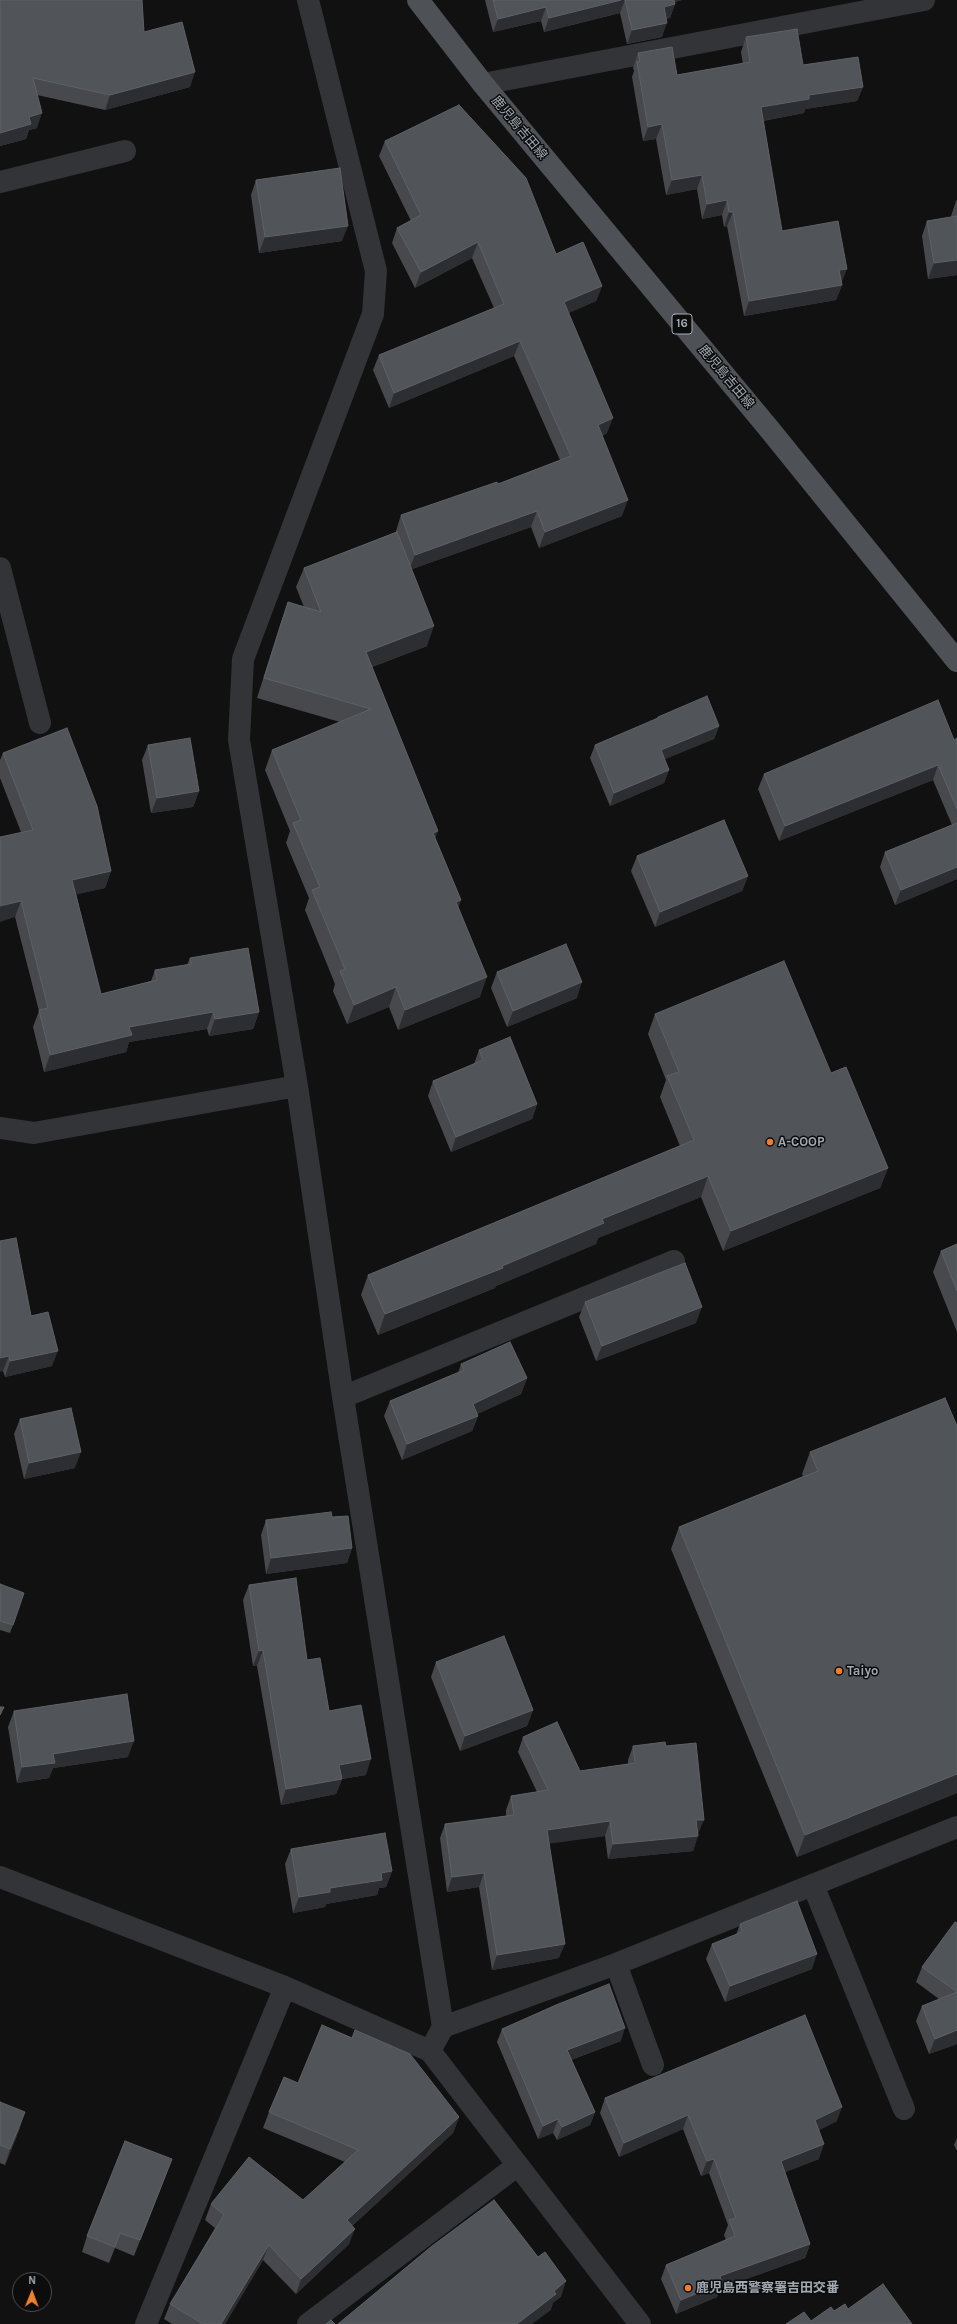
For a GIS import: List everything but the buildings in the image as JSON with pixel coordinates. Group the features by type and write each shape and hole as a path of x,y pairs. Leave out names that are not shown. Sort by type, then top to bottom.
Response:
{"main road":[{"name":"鹿児島吉田線","path":"418,0 483,84 954,650"}],"street":[{"path":"308,0 376,271 373,314 243,659 240,740 297,1086 343,1397 443,2027 430,2051"},
{"path":"483,84 924,0"},
{"path":"0,182 125,151"},
{"path":"0,568 40,723"},
{"path":"0,1128 34,1133 297,1086"},
{"path":"343,1397 674,1261"},
{"path":"443,2027 616,1964 957,1827"},
{"path":"0,1877 285,1987 430,2051 640,2324"},
{"path":"813,1885 904,2109"},
{"path":"616,1964 653,2065"},
{"path":"146,2324 285,1987"},
{"path":"308,2324 518,2165"}],"place":[{"name":"A-COOP","path":"770,1142"},
{"name":"Taiyo","path":"839,1671"},
{"name":"鹿児島西警察署吉田交番","path":"688,2288"}]}
